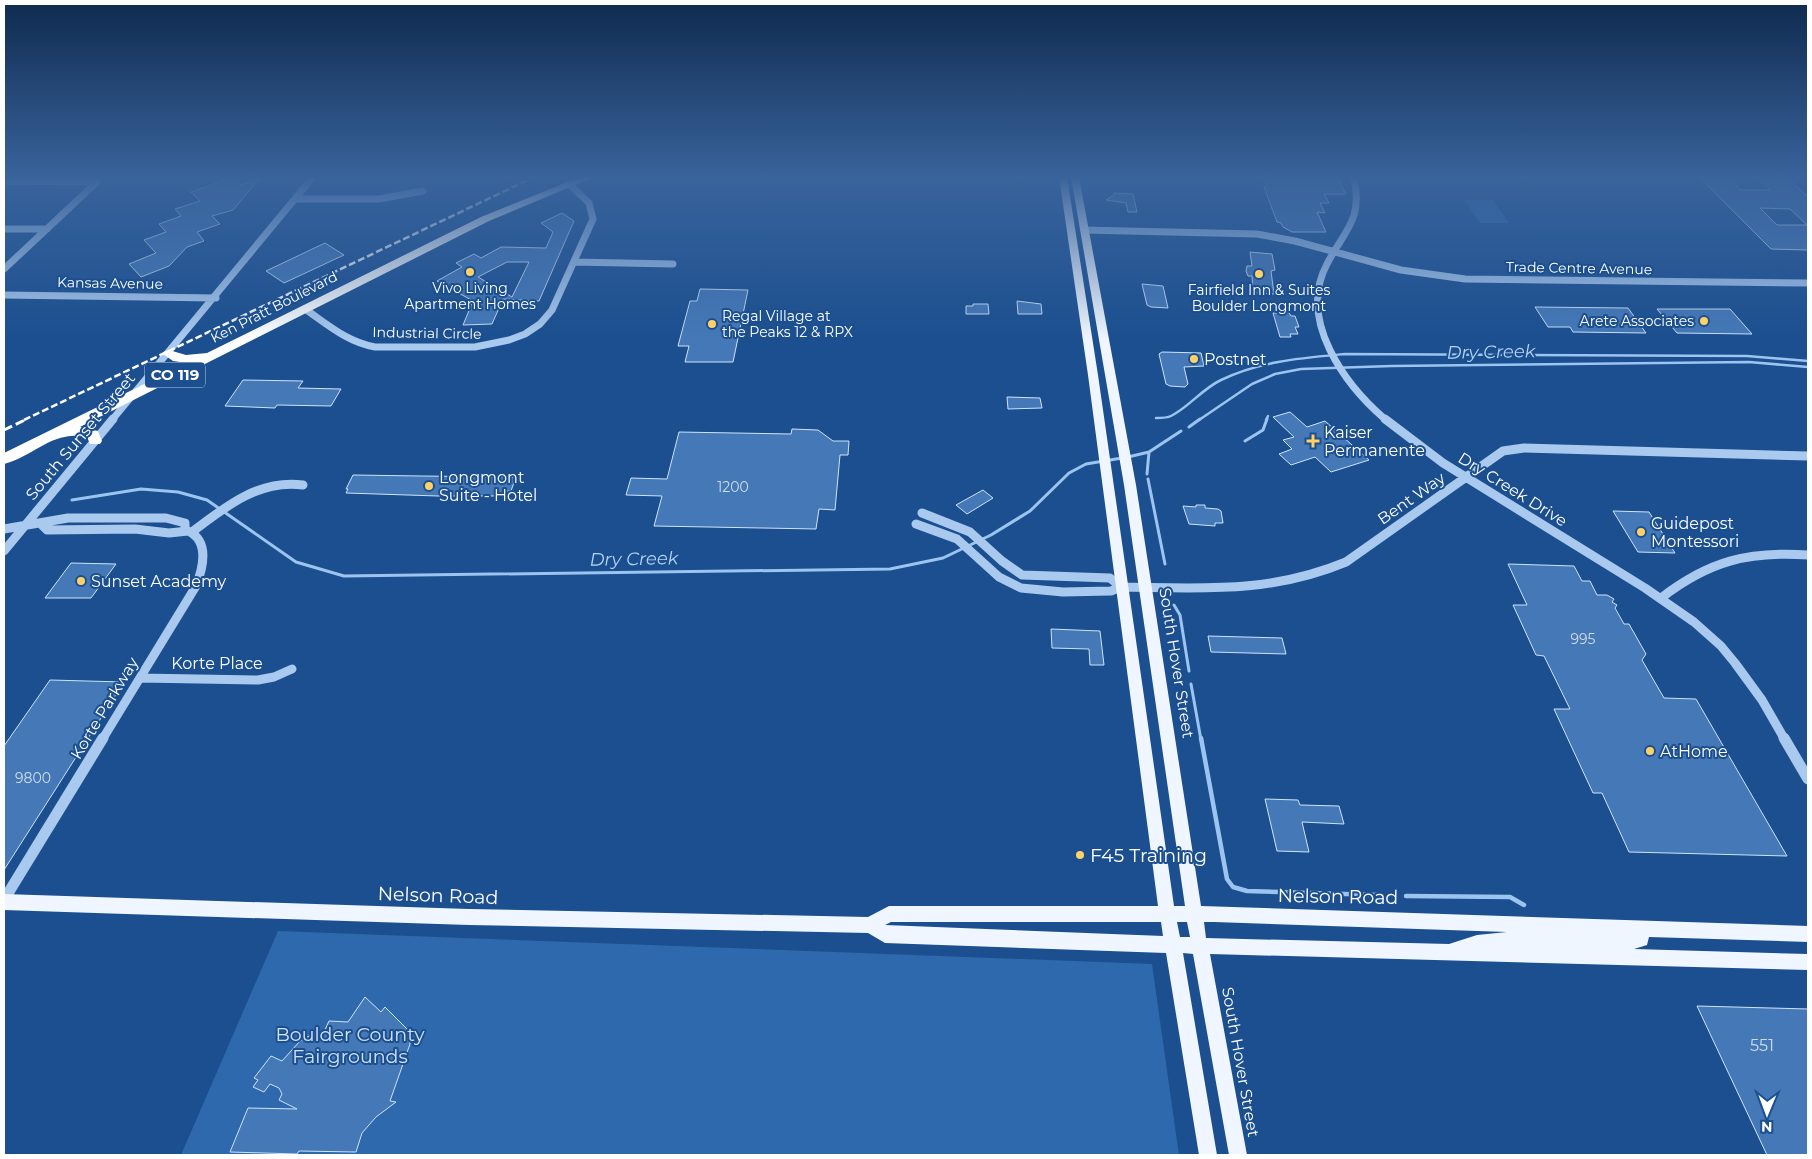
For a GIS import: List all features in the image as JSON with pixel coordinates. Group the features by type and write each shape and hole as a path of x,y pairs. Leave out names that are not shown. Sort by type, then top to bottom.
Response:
{"highway":[{"name":"Ken Pratt Boulevard","path":"4,459 218,354 459,231"},
{"path":"169,354 174,358 183,359 218,354"},
{"path":"46,438 79,431 93,434 95,441"}],"main road":[{"path":"1071,231 1094,375 1102,452 1167,915 1208,1155"},
{"name":"South Hover Street","path":"1084,231 1124,447 1194,914 1238,1155"},
{"name":"Nelson Road","path":"4,901 488,918 870,925 889,914 1194,914 1640,927 1808,934"},
{"name":"Nelson Road","path":"870,925 885,935 1200,946 1808,962"},
{"path":"1448,952 1475,943 1502,939 1634,941 1641,938 1640,927"}],"street":[{"path":"4,269 44,231"},
{"name":"South Sunset Street","path":"178,342 270,231"},
{"name":"Industrial Circle","path":"305,309 350,340 371,346 459,348 492,345 521,336 545,320 552,310 588,231"},
{"name":"Trade Centre Avenue","path":"1169,231 1241,232 1280,238 1401,270 1464,279 1808,283"},
{"name":"Dry Creek Drive","path":"1349,231 1321,277 1317,295 1322,327 1337,363 1369,404 1396,430 1465,478 1661,598 1707,632 1735,662 1808,779"},
{"path":"574,262 673,264"},
{"name":"Kansas Avenue","path":"4,295 216,298"},
{"name":"South Sunset Street","path":"4,552 199,317"},
{"name":"Bent Way","path":"916,524 957,539 999,577 1021,588 1042,591 1082,592 1111,591 1122,587 1246,586 1290,581 1324,572 1354,558 1503,451 1524,448 1808,456"},
{"path":"188,531 257,490 275,484 293,482 303,485"},
{"name":"Bent Way","path":"922,513 970,532 1010,568 1022,574 1110,578 1122,587"},
{"name":"Korte Parkway","path":"4,530 41,524 54,519 166,518 185,524 188,531 200,542 204,555 203,570 196,586 4,901"},
{"name":"Korte Parkway","path":"41,524 47,530 136,529 173,533 188,531"},
{"path":"1661,598 1680,582 1700,570 1730,559 1768,554 1808,555"},
{"name":"Korte Place","path":"140,678 258,680 274,677 292,669"}],"green space":[{"name":"Boulder County Fairgrounds","path":"278,931 1152,964 1179,1155 181,1155"}],"building":[{"path":"200,231 197,232 204,241 187,247 169,266 141,277 129,264 156,253 144,240 166,232"},
{"name":"Vivo Living Apartment Homes","path":"552,231 570,231 539,301 503,299 492,324 463,325 473,301 437,281 462,267 456,263 474,254 481,258 501,247 546,248","holes":["507,262 529,262 512,297 478,277"]},
{"path":"1290,231 1326,232 1292,232"},
{"path":"1753,231 1808,231 1808,250 1771,249"},
{"path":"325,243 344,255 284,283 266,271"},
{"name":"Fairfield Inn & Suites Boulder Longmont","path":"1250,252 1272,254 1275,270 1271,271 1274,294 1256,293 1253,290 1252,276 1248,276 1246,271 1247,266 1252,266"},
{"path":"1142,284 1163,286 1168,308 1147,305"},
{"name":"Regal Village at the Peaks 12 & RPX","path":"700,289 748,290 733,362 685,362 689,346 678,346 690,301 697,301"},
{"path":"1017,301 1041,304 1042,314 1018,314"},
{"path":"973,304 988,304 989,314 966,314 966,306 973,306"},
{"path":"1535,307 1628,308 1646,333 1573,332 1570,327 1548,327"},
{"name":"Arete Associates","path":"1657,309 1730,309 1752,334 1677,333"},
{"path":"1280,311 1288,311 1291,316 1295,316 1299,327 1295,327 1298,334 1290,334 1291,337 1280,337 1273,313 1280,313"},
{"path":"1162,352 1201,353 1204,366 1184,367 1188,384 1185,387 1170,386 1166,384 1159,354"},
{"path":"243,380 303,381 298,388 341,389 331,406 277,405 275,408 225,406"},
{"path":"1007,397 1040,398 1042,408 1008,409"},
{"name":"Kaiser Permanente","path":"1290,412 1307,427 1325,421 1369,460 1331,472 1315,457 1291,465 1279,454 1292,449 1283,440 1294,437 1273,417"},
{"path":"792,429 818,430 833,441 849,441 848,455 840,455 835,510 819,509 816,529 654,526 662,496 626,495 631,478 667,479 679,432 791,434"},
{"name":"Longmont Suite - Hotel","path":"353,475 516,477 511,491 507,491 505,496 438,496 346,493"},
{"path":"983,490 993,498 967,514 956,505"},
{"path":"1196,505 1205,505 1205,508 1221,511 1223,523 1215,523 1215,526 1189,524 1183,506 1196,507"},
{"name":"Guidepost Montessori","path":"1613,511 1649,512 1675,553 1638,552"},
{"name":"Sunset Academy","path":"71,563 116,564 91,598 45,598"},
{"name":"AtHome","path":"1508,564 1574,566 1582,581 1590,581 1597,595 1607,595 1614,599 1612,602 1617,605 1615,608 1624,624 1629,624 1646,654 1642,660 1664,698 1696,699 1787,856 1629,852 1602,793 1593,793 1554,709 1570,709 1544,656 1536,655 1513,605 1527,605"},
{"path":"1051,629 1100,631 1104,665 1090,665 1089,649 1052,648"},
{"path":"1208,636 1282,638 1286,654 1211,652"},
{"path":"50,680 124,682 4,870 4,746"},
{"path":"1265,799 1298,800 1300,805 1339,806 1344,824 1302,822 1309,852 1277,851"},
{"path":"365,997 381,1012 385,1007 410,1032 410,1044 390,1101 396,1102 376,1117 362,1133 356,1152 299,1151 297,1154 230,1152 248,1108 297,1109 279,1100 282,1094 279,1088 270,1084 264,1092 253,1087 258,1080 254,1078 271,1056 282,1061 300,1041 313,1034 324,1032 329,1021 348,1022"},
{"path":"1697,1006 1808,1009 1808,1155 1767,1155"}],"waterway":[{"path":"1156,418 1171,416 1214,384 1251,368 1282,361 1345,354 1747,356 1808,361"},
{"name":"Dry Creek","path":"1199,420 1252,384 1275,374 1301,369 1392,366 1749,362 1808,367"},
{"path":"1266,420 1268,416"},
{"name":"Dry Creek","path":"1189,427 1200,419"},
{"path":"1245,441 1263,430 1267,419"},
{"name":"Dry Creek","path":"1149,452 1181,431"},
{"name":"Dry Creek","path":"1128,457 1149,452"},
{"path":"1147,474 1149,452"},
{"name":"Dry Creek","path":"72,500 141,489 178,492 207,500 296,562 344,576 890,569 943,558 991,535 1030,511 1069,473 1086,464 1122,458"},
{"path":"1148,479 1165,564"},
{"path":"1174,605 1180,615 1189,671"},
{"path":"1191,684 1201,740"},
{"path":"1201,738 1227,879 1233,887 1247,891 1378,895"},
{"path":"1406,896 1510,897 1524,905"}],"railway":[{"path":"24,420 420,231"},
{"path":"4,430 27,419"}],"place":[{"name":"Vivo Living Apartment Homes","path":"470,272"},
{"name":"Fairfield Inn & Suites Boulder Longmont","path":"1259,274"},
{"name":"Arete Associates","path":"1704,321"},
{"name":"Regal Village at the Peaks 12 & RPX","path":"712,324"},
{"name":"Postnet","path":"1194,359"},
{"name":"Kaiser Permanente","path":"1313,441"},
{"name":"Longmont Suite - Hotel","path":"429,486"},
{"name":"Guidepost Montessori","path":"1641,532"},
{"name":"Sunset Academy","path":"81,581"},
{"name":"AtHome","path":"1650,751"},
{"name":"F45 Training","path":"1080,855"}]}
